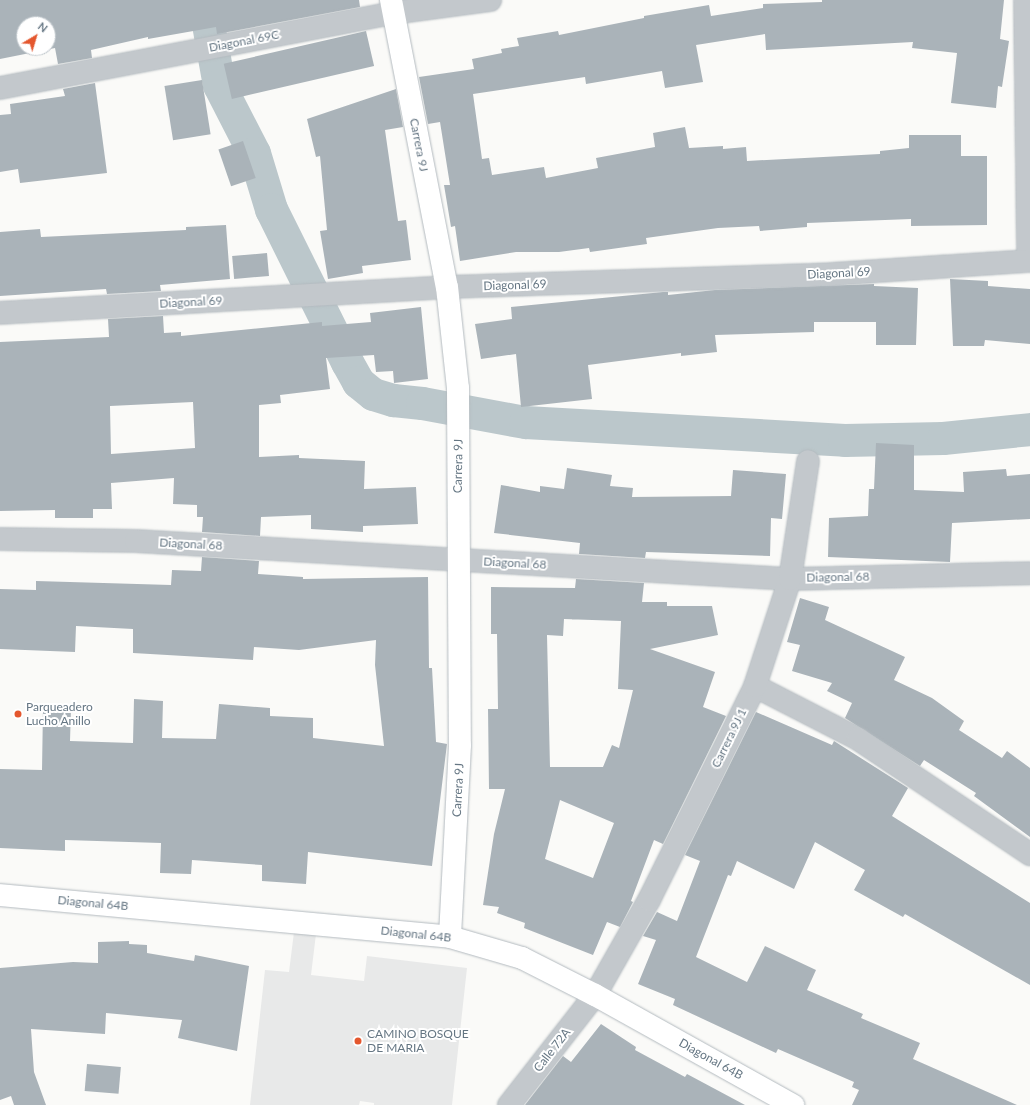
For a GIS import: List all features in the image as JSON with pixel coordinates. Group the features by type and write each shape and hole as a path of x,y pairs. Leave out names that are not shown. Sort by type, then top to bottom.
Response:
{"street":[{"name":"Diagonal 69C","path":"0,88 211,48 392,7 490,0"},
{"path":"1025,0 1029,261"},
{"name":"Carrera 9J","path":"392,7 447,287 458,388 459,424 457,559 460,745 450,937"},
{"name":"Diagonal 69","path":"0,313 447,287 832,274 1029,261"},
{"name":"Carrera 9J 1","path":"595,995 649,900 755,686 790,579 808,461"},
{"name":"Diagonal 68","path":"0,539 136,541 790,579 1030,573"},
{"path":"755,686 858,739 1030,854"},
{"name":"Diagonal 64B","path":"0,895 450,937 522,958 595,995 793,1105"},
{"name":"Calle 72A","path":"509,1105 595,995"}],"shaded area":[{"name":"CAMINO BOSQUE DE MARIA","path":"294,932 316,934 311,975 364,981 367,956 467,968 452,1105 374,1105 374,1103 360,1101 359,1105 250,1105 265,970 289,972"}],"building":[{"path":"0,0 359,0 360,7 217,34 216,27 148,39 148,37 91,50 92,58 58,64 56,53 56,16 16,16 16,56 0,59"},
{"path":"822,0 1004,0 1000,39 1009,41 1002,87 998,86 996,108 951,103 957,53 912,48 913,42 766,50 765,34 696,45 703,82 665,88 662,71 586,84 585,77 473,94 482,159 489,158 492,175 544,167 546,178 598,168 596,158 655,147 653,133 685,127 689,148 723,146 723,149 746,147 747,161 880,154 880,151 909,148 909,135 961,135 961,156 987,156 987,225 911,226 911,219 807,223 807,227 760,231 759,226 718,228 646,238 647,244 590,252 589,248 559,252 516,252 460,261 455,226 451,227 444,185 450,185 440,122 428,124 419,77 474,69 472,59 502,53 501,49 519,46 517,38 558,31 559,35 644,18 644,16 709,5 711,16 763,8 763,4 822,2"},
{"path":"366,31 374,66 232,99 224,64"},
{"path":"202,80 211,134 173,140 164,86"},
{"path":"95,83 107,173 20,183 18,169 0,172 0,115 11,114 10,104 65,96 63,89"},
{"path":"396,89 403,127 385,130 398,221 406,220 411,260 362,266 363,273 328,279 320,231 327,230 320,156 316,157 307,119"},
{"path":"243,141 256,178 231,186 218,149"},
{"path":"226,225 230,279 160,285 161,291 107,294 106,289 0,296 0,232 40,229 41,237 186,230 186,227"},
{"path":"267,253 269,276 234,279 232,256"},
{"path":"950,279 988,281 988,286 1030,289 1030,344 985,340 984,346 953,346"},
{"path":"874,284 874,286 918,288 916,345 876,345 876,322 814,322 814,332 715,335 717,352 681,356 681,353 588,365 592,399 521,407 516,354 481,359 475,324 512,319 511,307 663,292 668,292 668,295 715,290"},
{"path":"421,307 428,379 394,383 393,371 376,372 374,355 326,358 330,389 280,395 281,403 259,405 259,457 299,455 299,458 365,461 364,489 416,487 418,524 363,526 363,532 311,529 311,515 261,517 260,536 202,532 203,517 197,517 197,505 173,504 174,478 111,483 112,509 93,509 93,518 55,518 55,510 0,511 0,342 109,337 108,319 163,316 164,333 181,332 181,336 322,322 322,326 371,322 370,313","holes":["193,402 195,448 111,454 110,406"]},
{"path":"876,443 914,445 914,490 964,492 963,472 1006,469 1007,476 1030,474 1030,519 952,523 950,562 828,557 829,518 868,516 869,489 874,489"},
{"path":"567,468 612,475 610,486 633,488 632,497 731,496 733,470 786,474 782,519 771,518 770,556 646,552 645,558 579,554 580,543 494,533 501,485 540,492 540,486 564,489"},
{"path":"202,557 259,561 258,574 303,577 303,579 428,577 429,668 432,668 436,742 447,744 432,866 308,852 306,884 262,881 262,865 192,860 191,874 160,873 161,843 65,840 65,851 0,848 0,769 42,770 43,708 71,708 70,741 133,743 134,699 163,701 162,738 216,739 219,704 270,708 270,716 313,718 313,738 384,746 375,665 376,640 299,650 254,647 253,660 133,653 133,629 76,626 75,652 0,649 0,589 36,590 36,581 171,585 172,570 201,571"},
{"path":"576,579 644,583 642,602 667,602 667,606 712,606 718,635 650,649 715,672 703,707 726,716 663,844 654,840 631,901 633,902 620,927 607,922 593,955 524,928 525,923 497,913 499,907 483,905 494,834 505,789 489,789 488,709 498,709 497,634 491,634 491,587 575,588","holes":["564,619 621,621 618,689 633,690 619,748 612,745 603,767 550,767 547,635 563,636","560,800 614,823 593,878 545,859"]},
{"path":"800,598 829,607 825,620 905,657 894,680 932,698 964,721 959,730 1002,758 1007,751 1030,768 1030,837 974,796 976,793 924,760 920,766 845,718 852,703 827,691 832,683 792,671 800,645 787,642"},
{"path":"756,712 832,745 834,741 908,788 892,816 1030,903 1030,985 905,914 903,917 854,890 865,870 815,842 794,889 737,861 731,876 728,875 696,957 747,982 765,946 816,970 807,990 863,1014 861,1018 920,1043 913,1059 1017,1105 852,1105 859,1090 852,1087 854,1082 778,1049 776,1053 673,1005 675,999 638,984 656,940 643,936 657,912 677,921 700,861 685,855"},
{"path":"129,941 129,944 147,945 147,953 194,961 195,955 249,966 237,1051 178,1038 182,1020 106,1013 105,1034 31,1029 34,1072 46,1105 14,1105 11,1096 0,1100 0,968 73,962 98,963 98,942"},
{"path":"601,1024 636,1047 635,1050 685,1077 687,1074 745,1105 525,1105 563,1056 571,1062"},
{"path":"87,1064 121,1067 119,1094 85,1091"}],"waterway":[{"path":"196,0 206,13 219,85 254,153 271,209 358,382 373,394 393,400 422,403 525,422 844,440 943,438 1030,429"}],"place":[{"name":"Parqueadero Lucho Anillo","path":"18,714"},
{"name":"CAMINO BOSQUE DE MARIA","path":"358,1041"}]}
